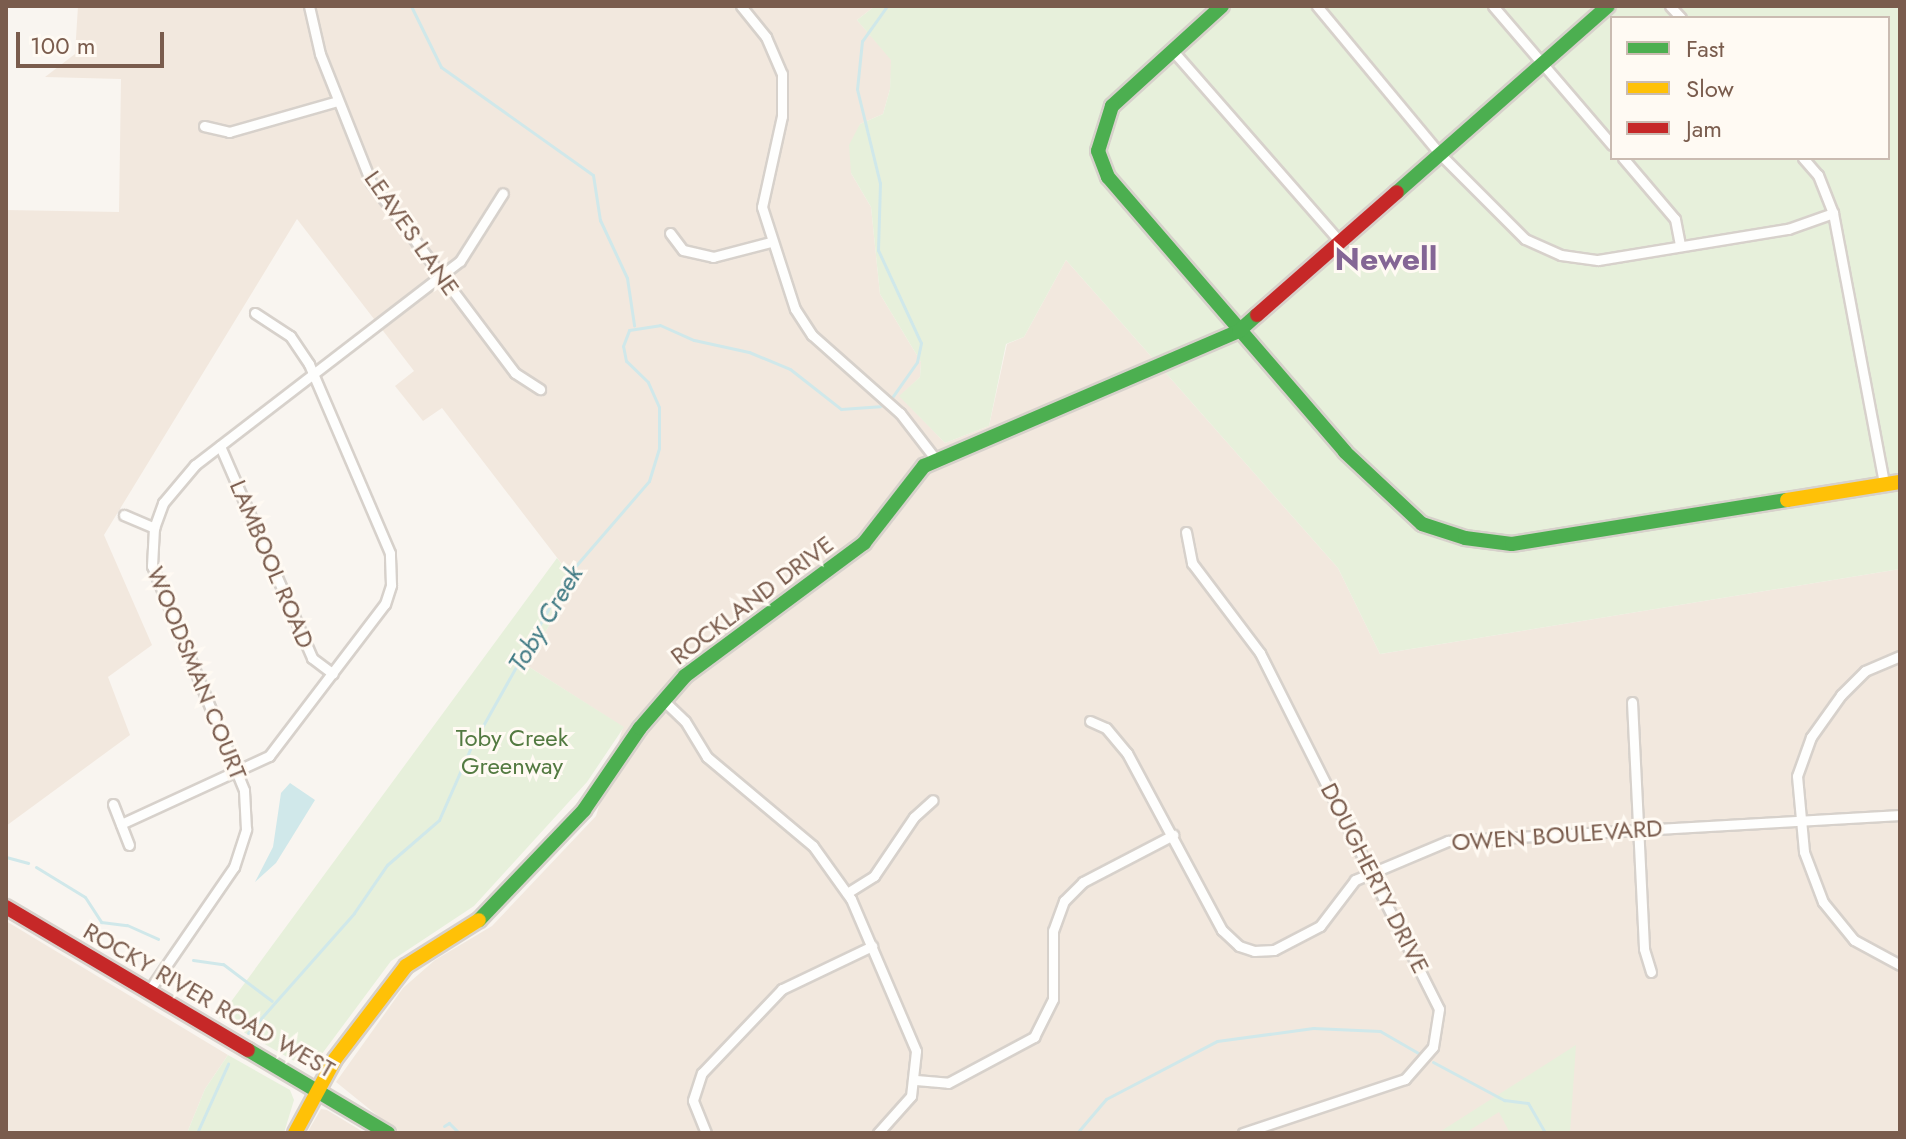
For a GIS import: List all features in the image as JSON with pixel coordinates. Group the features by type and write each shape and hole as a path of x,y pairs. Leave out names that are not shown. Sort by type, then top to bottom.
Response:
{"street":[{"name":"LEAVES LANE","path":"309,6 338,101 371,182 515,373 540,389"},
{"path":"741,6 775,53 783,82 782,116 762,207 795,309 812,335 900,413 937,461"},
{"path":"1222,6 1112,106 1098,151 1108,177 1239,331 1385,493 1422,524 1465,538 1512,544 1580,536 1900,482"},
{"path":"1317,6 1440,154 1525,239 1561,255 1598,260 1788,229 1833,213"},
{"path":"1493,6 1610,143"},
{"name":"ROCKLAND DRIVE","path":"295,1133 317,1088 392,980 421,953 480,919 584,810 663,700 716,650 864,543 908,481 937,461 1239,331 1608,6"},
{"path":"1173,51 1340,242"},
{"path":"204,126 229,132 338,101"},
{"path":"1625,160 1675,219 1680,245"},
{"path":"1805,160 1818,175 1833,213 1884,484"},
{"name":"WOODSMAN COURT","path":"148,992 242,848 247,806 238,774 160,592 152,566 154,528 172,489 220,446 442,277 469,250 503,193"},
{"path":"670,233 683,250 713,257 771,242"},
{"path":"121,824 238,774 277,748 385,604 394,567 315,376 290,336 255,313"},
{"name":"LAMBOOL ROAD","path":"220,446 312,658 333,674"},
{"path":"124,515 154,528"},
{"name":"DOUGHERTY DRIVE","path":"1186,532 1192,563 1260,653 1436,996 1440,1022 1433,1047 1405,1079 1243,1133"},
{"path":"1900,656 1865,671 1811,737 1797,776 1798,820 1810,874 1834,919 1863,946 1900,965"},
{"path":"663,700 685,721 707,757 813,846 847,893 914,1043 916,1080 903,1110 878,1133"},
{"path":"1632,702 1644,949 1651,972"},
{"name":"OWEN BOULEVARD","path":"1090,721 1115,736 1173,835 1222,930 1239,946 1254,951 1274,950 1315,930 1335,911 1348,886 1372,871 1448,841 1900,815"},
{"path":"847,893 874,876 914,817 933,800"},
{"path":"113,804 129,845"},
{"path":"916,1080 948,1083 1034,1037 1053,999 1053,931 1064,901 1083,882 1173,835"},
{"name":"ROCKY RIVER ROAD WEST","path":"6,907 317,1088 388,1133"},
{"path":"706,1133 693,1100 702,1073 782,989 872,946"}],"shaded area":[{"path":"78,6 875,6 857,20 892,60 890,89 883,114 860,124 851,173 871,207 880,294 921,362 920,377 900,396 945,443 989,426 1007,344 1024,337 1066,260 1338,568 1380,654 1900,569 1900,1133 399,1133 336,1082 403,988 435,960 492,926 596,816 623,727 526,665 575,581 442,408 423,421 395,386 414,371 297,219 104,535 152,645 108,677 130,735 6,826 6,210 119,212 121,79 45,77 75,54"},
{"path":"6,921 228,1055 205,1089 187,1133 6,1133"},
{"path":"321,1109 327,1110 365,1133 307,1133"}],"green space":[{"path":"875,6 1900,6 1900,569 1380,654 1338,568 1066,260 1024,337 1006,344 989,426 945,443 899,396 920,377 921,362 880,294 871,207 851,173 849,145 860,124 883,114 890,89 891,60 857,20"},
{"name":"Toby Creek Greenway","path":"557,558 575,581 526,665 624,727 587,782 474,906 391,961 310,1070 219,1018"},
{"path":"1576,1045 1570,1133 1510,1133 1499,1112 1465,1133 1438,1133"},
{"path":"228,1055 290,1090 294,1100 284,1133 187,1133 205,1089"}],"water":[{"path":"290,783 315,800 276,863 255,882 273,847 281,793"}],"waterway":[{"path":"411,6 441,67 593,175 600,220 627,278 634,325"},
{"name":"Toby Creek","path":"887,6 862,41 857,89 880,183 878,250 921,343 917,362 893,396"},
{"name":"Toby Creek","path":"248,1033 354,913 387,865 439,820 471,747 567,576 649,481 659,448 659,407 648,382 626,361 623,346 629,330 660,325 694,340 749,352 790,369 841,409 880,406"},
{"path":"6,857 28,863"},
{"path":"36,867 85,897 101,922 127,925 158,939"},
{"path":"193,960 223,964 272,1001"},
{"path":"1077,1133 1106,1099 1217,1041 1313,1028 1380,1031 1420,1054"},
{"path":"1433,1062 1504,1100 1528,1103 1545,1133"},
{"name":"Toby Creek","path":"197,1133 228,1064"},
{"path":"444,1126 449,1123 459,1133"}],"traffic: fast":[{"path":"1222,6 1112,106 1098,151 1108,177 1345,452 1422,524 1465,538 1512,544 1787,500"},
{"path":"1397,192 1608,6"},
{"path":"479,920 584,810 640,728 685,676 864,543 924,466 1239,331 1257,315"},
{"path":"248,1050 388,1133"}],"traffic: slow":[{"path":"1787,500 1900,482"},
{"path":"295,1133 335,1059 406,966 479,920"}],"traffic: jam":[{"path":"1257,315 1397,192"},
{"path":"6,907 248,1050"}],"district":[{"name":"Newell","path":"1386,259"}]}
